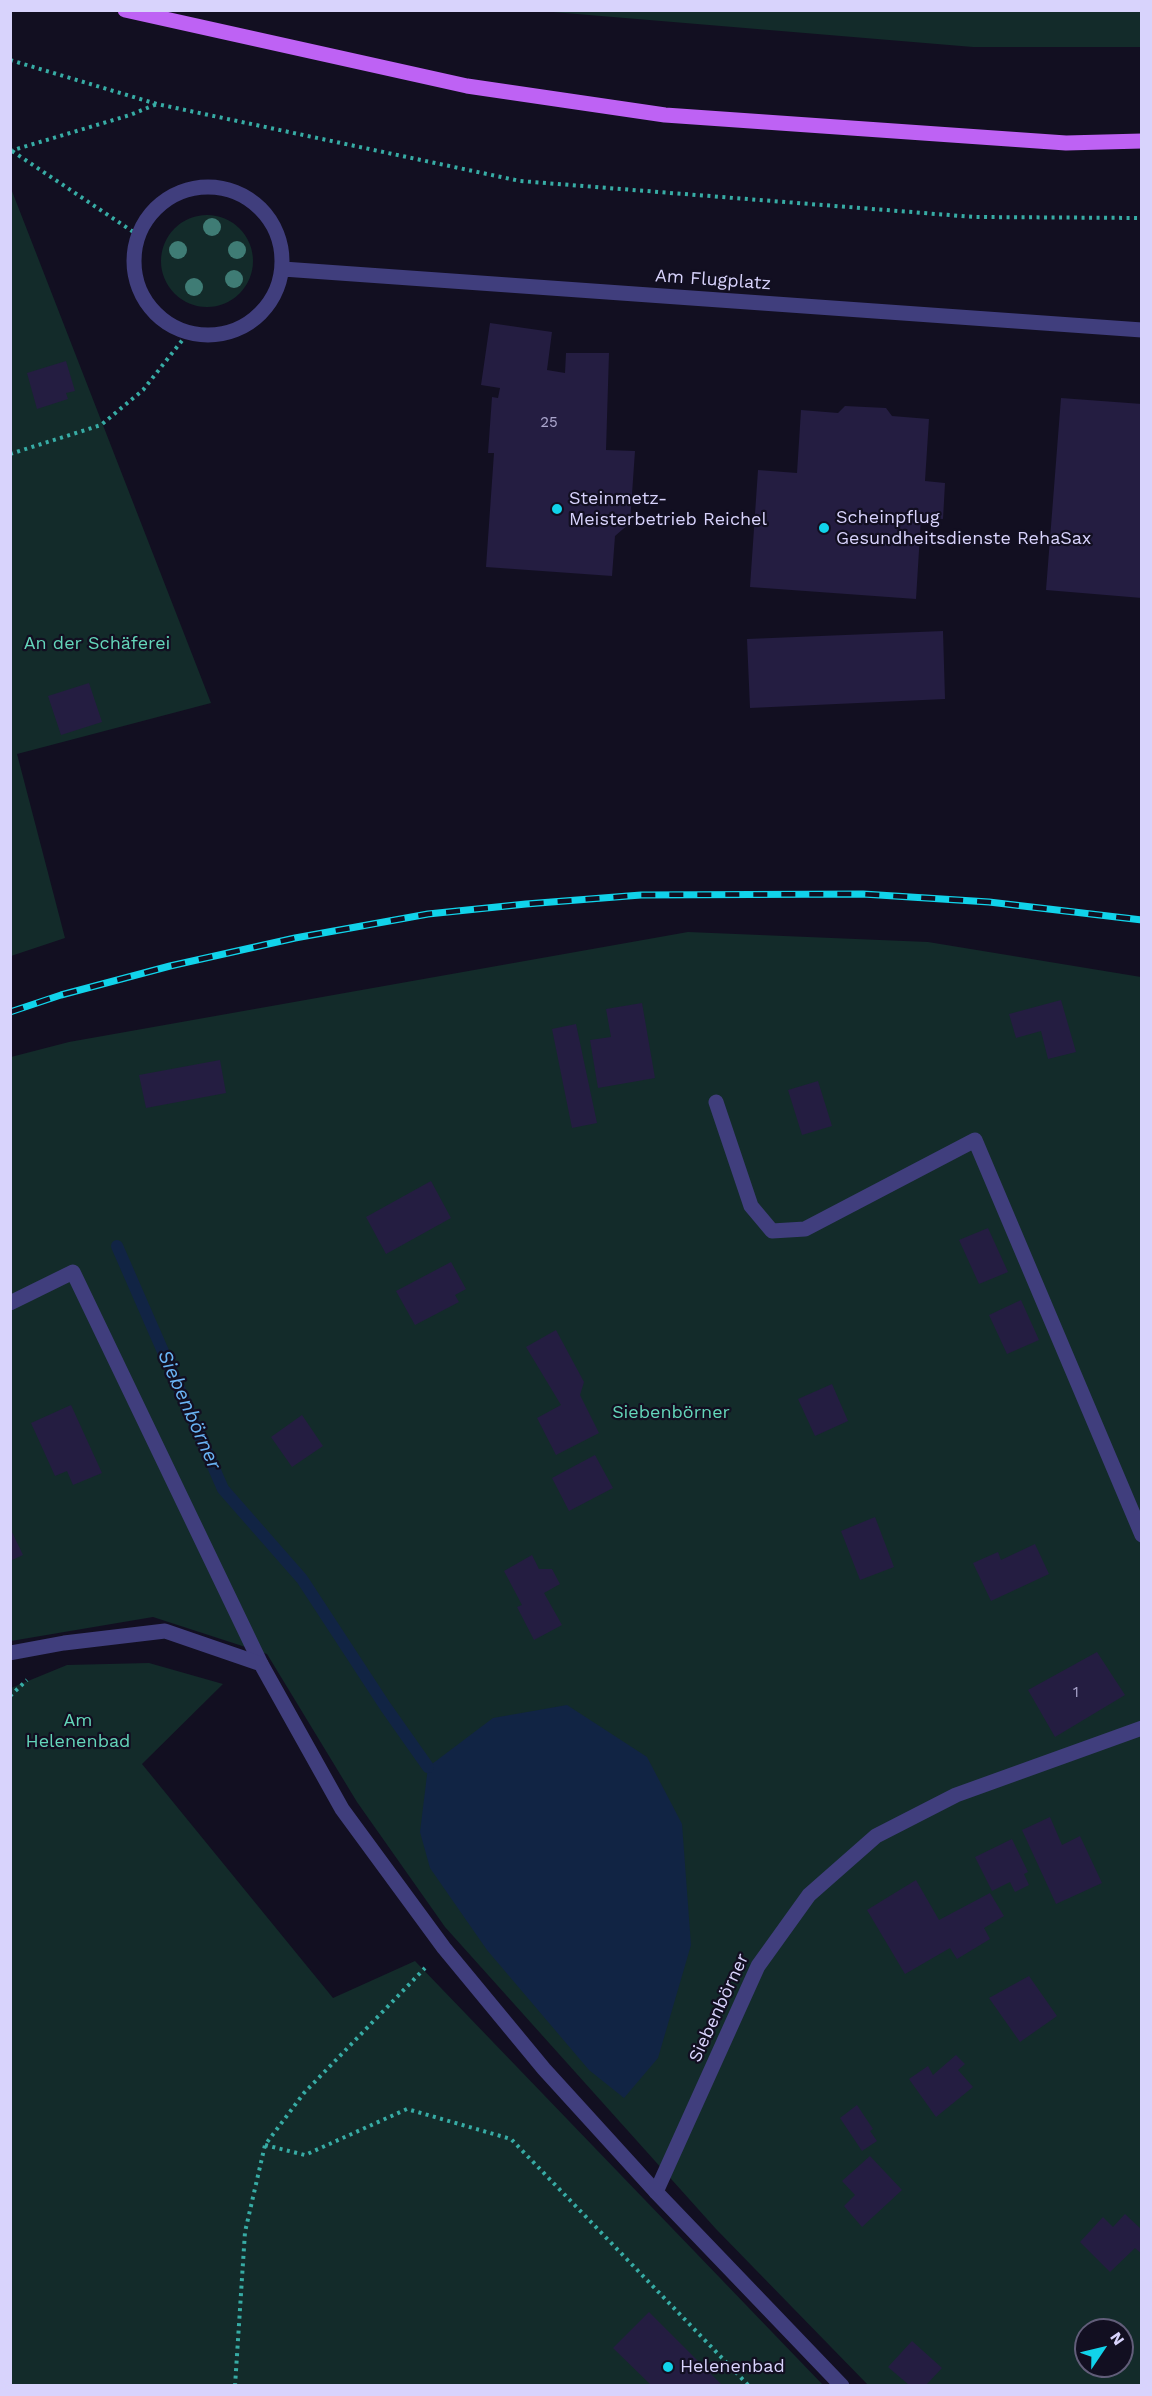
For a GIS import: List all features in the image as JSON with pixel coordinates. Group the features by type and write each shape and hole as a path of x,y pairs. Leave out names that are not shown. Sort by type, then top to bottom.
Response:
{"main road":[{"path":"125,10 467,86 665,115 1066,143 1142,141"}],"street":[{"path":"213,186 236,191 257,204 272,222 281,245 283,268 277,290 266,308 250,322 231,332 210,336 188,333 168,324 150,307 138,285 134,260 138,235 150,214 167,198 189,188 213,186"},
{"name":"Am Flugplatz","path":"283,268 1142,330"},
{"path":"716,1102 751,1206 771,1231 805,1229 975,1140 1142,1535"},
{"path":"10,1303 73,1272 261,1665 342,1809 444,1948 544,2069 656,2192 842,2385"},
{"path":"10,1653 64,1643 165,1631 261,1665"},
{"name":"Siebenbörner","path":"656,2192 758,1966 809,1895 876,1836 956,1796 1142,1728"}],"path":[{"path":"10,60 157,104 520,181 974,217 1142,218"},
{"path":"11,151 130,116 157,104"},
{"path":"11,151 138,235"},
{"path":"10,454 101,425 143,390 188,333"},
{"path":"235,2385 245,2232 265,2145 304,2093 444,1948"},
{"path":"265,2145 305,2154 407,2109 511,2139 749,2385"}],"green space":[{"path":"541,11 1141,11 1141,47 973,47"},
{"name":"An der Schäferei","path":"10,186 211,703 17,754 65,938 11,956"},
{"path":"207,215 225,218 240,228 250,243 253,261 250,279 240,294 225,304 207,307 189,304 174,294 164,279 161,261 164,243 174,228 189,218"},
{"name":"Siebenbörner","path":"688,932 928,942 1141,977 1141,2385 868,2385 716,2229 445,1927 357,1802 267,1654 153,1617 11,1641 11,1057 69,1042"},
{"name":"Helenenbad","path":"149,1663 223,1684 142,1764 333,1998 415,1961 823,2385 11,2386 11,1688 67,1665"}],"water":[{"path":"567,1705 647,1757 682,1824 691,1945 658,2058 624,2098 589,2070 487,1950 430,1868 420,1832 428,1767 493,1718"}],"building":[{"path":"490,323 552,332 547,370 565,373 566,353 609,353 606,450 635,451 630,523 615,536 612,576 486,567 494,453 488,453 492,397 498,398 500,388 481,385"},
{"path":"66,361 75,391 66,393 68,399 37,409 27,373"},
{"path":"1061,398 1142,404 1142,598 1046,590"},
{"path":"845,406 886,408 892,416 929,419 925,481 945,483 943,519 921,518 916,599 750,587 758,470 797,473 801,410 838,413"},
{"path":"943,631 945,699 750,708 747,639"},
{"path":"89,683 102,722 61,735 48,696"},
{"path":"1061,1000 1076,1052 1048,1059 1041,1031 1016,1038 1009,1014"},
{"path":"642,1003 655,1078 598,1088 590,1040 611,1037 606,1009"},
{"path":"576,1024 597,1123 572,1128 552,1029"},
{"path":"220,1060 226,1093 146,1108 139,1075"},
{"path":"818,1081 832,1126 802,1135 788,1090"},
{"path":"431,1181 451,1218 386,1254 366,1217"},
{"path":"988,1228 1008,1272 979,1284 959,1240"},
{"path":"451,1262 466,1289 455,1295 459,1302 415,1325 396,1291"},
{"path":"1021,1300 1039,1340 1007,1354 989,1315"},
{"path":"556,1330 584,1382 580,1395 599,1433 556,1455 537,1418 561,1405 526,1347"},
{"path":"832,1384 848,1421 815,1436 798,1399"},
{"path":"71,1405 102,1473 73,1485 67,1471 55,1476 31,1423"},
{"path":"302,1415 323,1446 292,1467 271,1437"},
{"path":"595,1455 613,1488 569,1511 552,1478"},
{"path":"875,1517 894,1567 860,1580 841,1531"},
{"path":"10,1528 23,1555 10,1561"},
{"path":"1035,1544 1049,1574 991,1601 973,1563 998,1552 1001,1560"},
{"path":"532,1555 539,1569 552,1569 560,1584 544,1593 562,1625 534,1640 517,1607 522,1605 504,1571"},
{"path":"1097,1652 1125,1695 1055,1737 1028,1690"},
{"path":"1050,1817 1062,1845 1080,1836 1102,1883 1056,1904 1022,1830"},
{"path":"1012,1839 1028,1872 1024,1874 1029,1885 1015,1892 1010,1882 992,1891 975,1857"},
{"path":"916,1880 939,1920 990,1893 1004,1916 984,1928 990,1939 957,1959 950,1948 905,1974 867,1910"},
{"path":"1029,1976 1057,2016 1020,2042 989,1998"},
{"path":"956,2055 965,2064 958,2070 973,2087 936,2117 909,2079 928,2066 933,2075"},
{"path":"857,2105 873,2129 870,2131 877,2141 862,2151 840,2118"},
{"path":"870,2156 902,2190 862,2227 844,2206 855,2195 842,2181"},
{"path":"1125,2214 1142,2230 1142,2254 1135,2248 1110,2272 1080,2242 1103,2217 1113,2227"},
{"name":"Helenenbad","path":"649,2312 722,2385 651,2385 613,2348"},
{"path":"912,2341 942,2368 926,2385 909,2385 888,2367"}],"waterway":[{"name":"Siebenbörner","path":"117,1246 223,1489 302,1579 428,1767"}],"railway":[{"path":"10,1012 61,995 170,966 295,938 428,914 526,904 641,895 863,894 989,902 1142,920"}],"place":[{"name":"Steinmetz- Meisterbetrieb Reichel","path":"557,509"},
{"name":"Scheinpflug Gesundheitsdienste RehaSax","path":"824,528"},
{"name":"Helenenbad","path":"668,2367"}],"park label":[{"name":"Am Helenenbad","path":"78,1731"}]}
